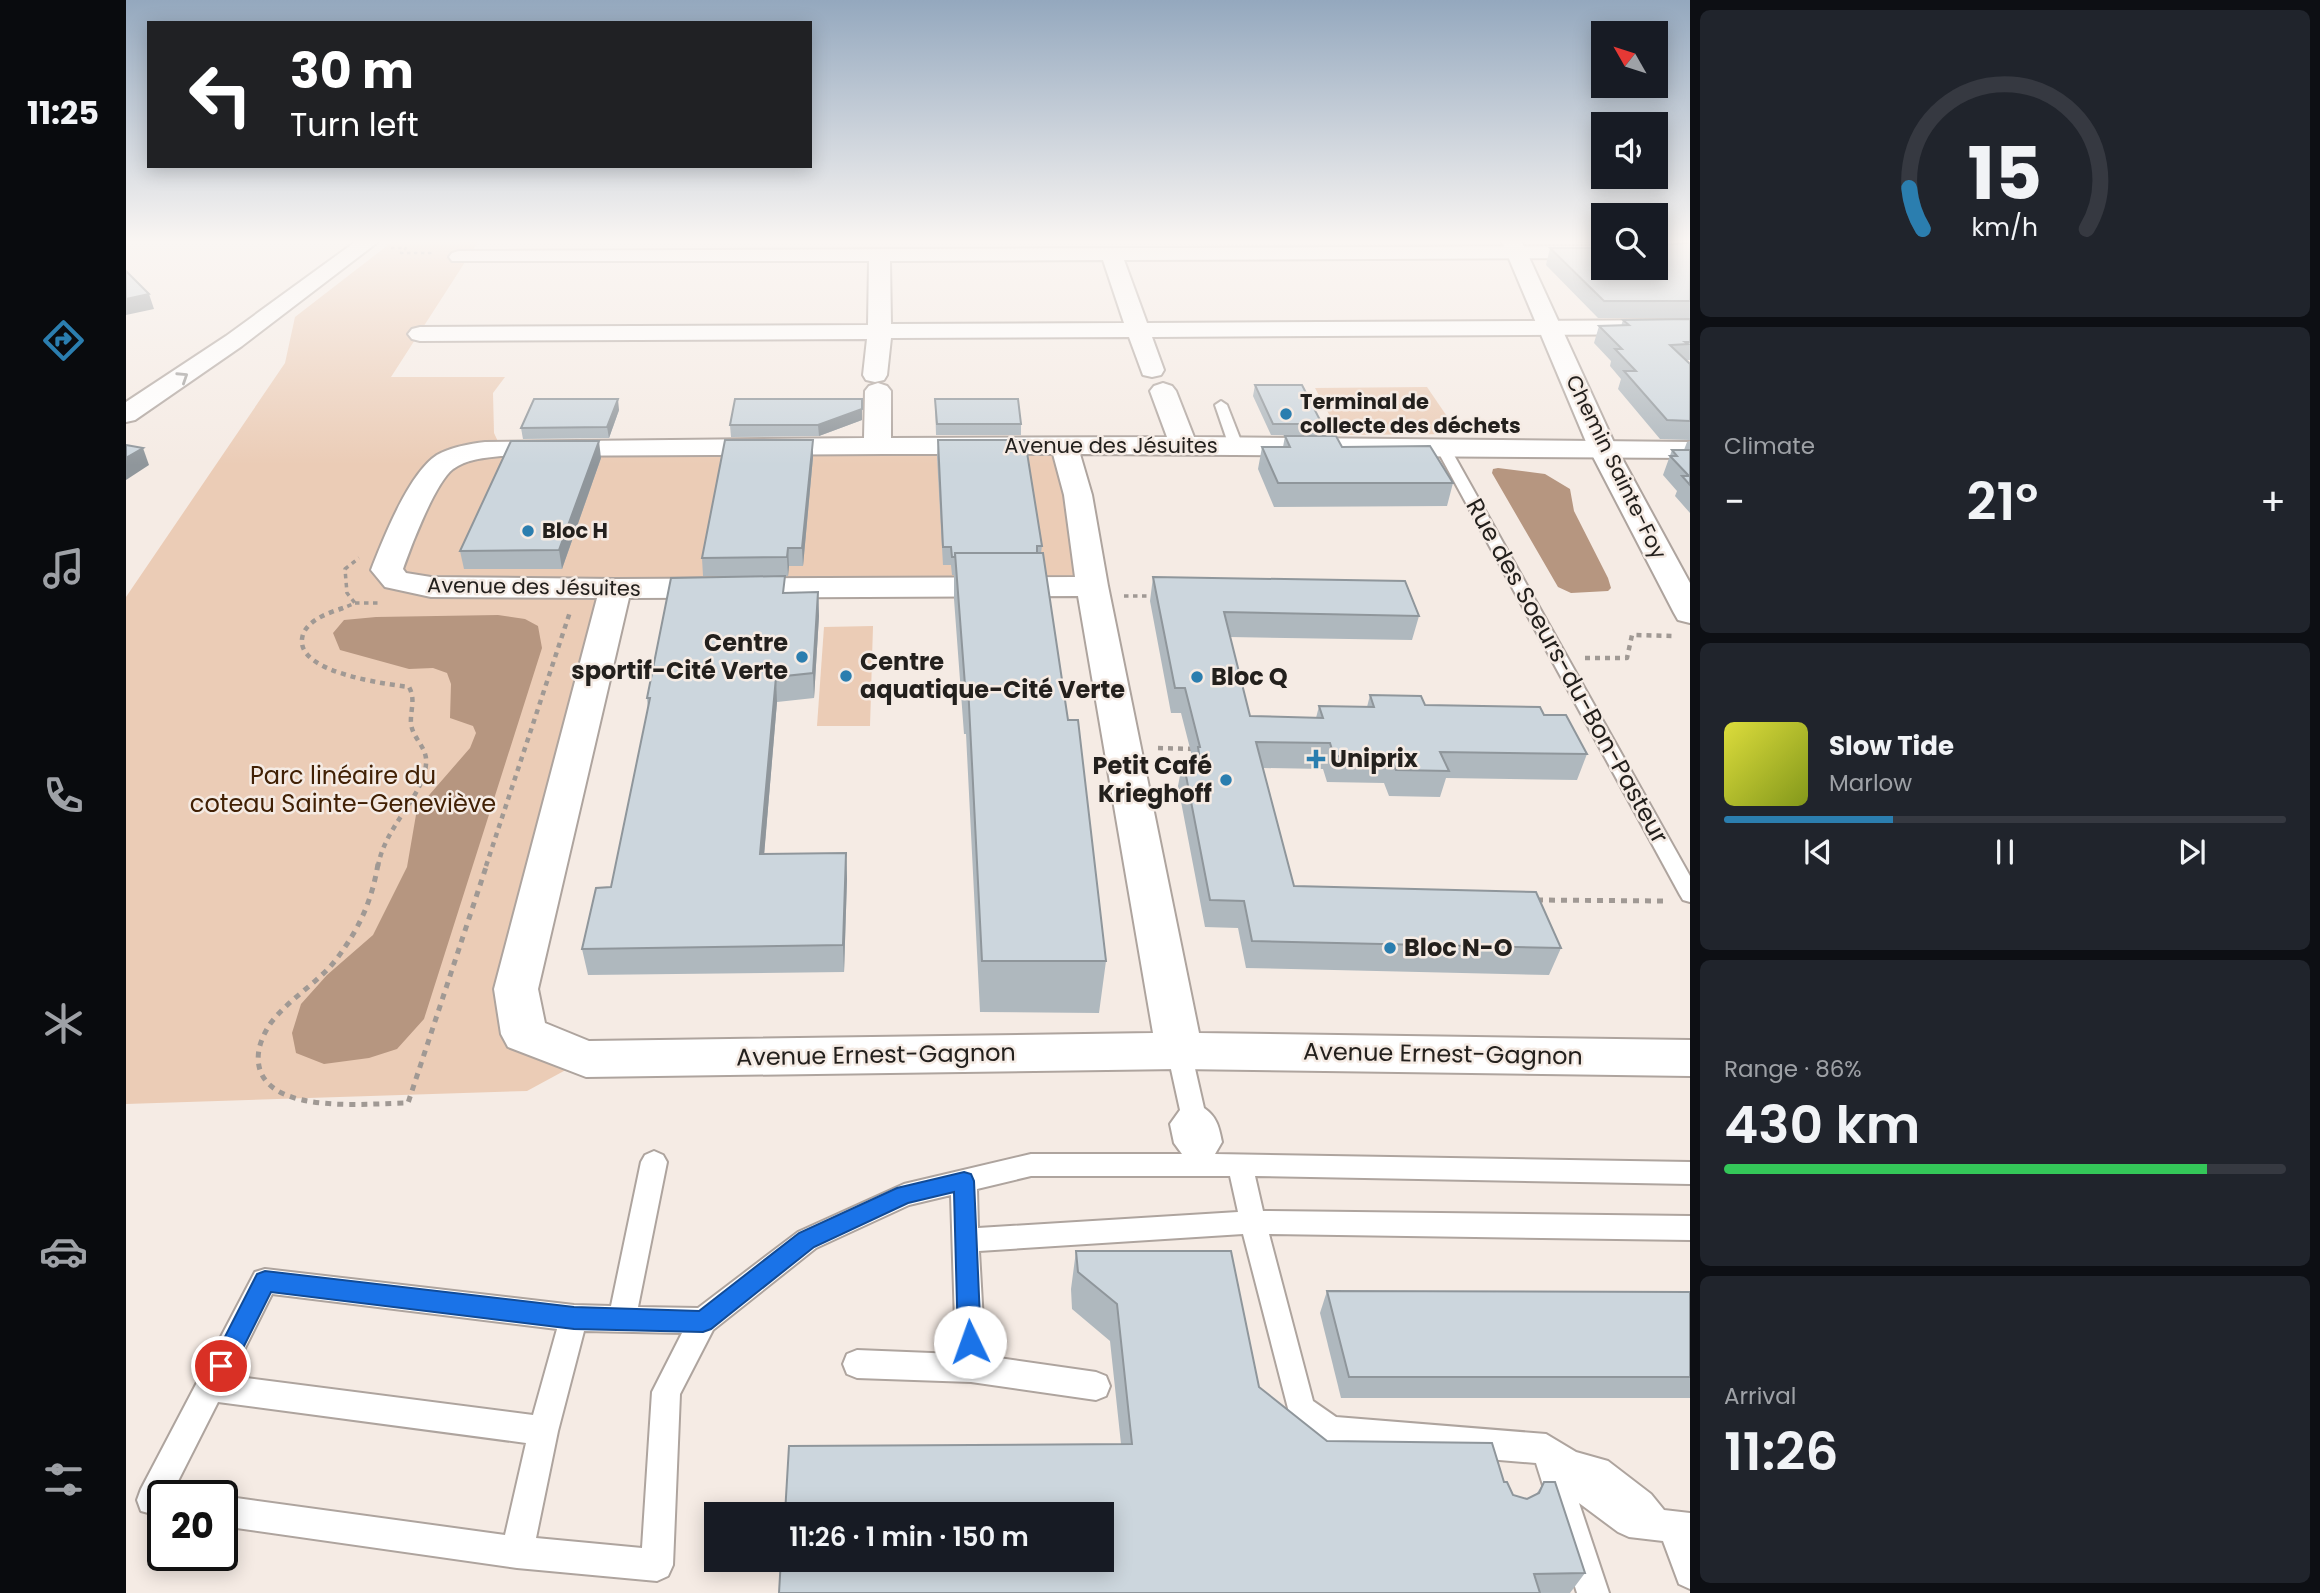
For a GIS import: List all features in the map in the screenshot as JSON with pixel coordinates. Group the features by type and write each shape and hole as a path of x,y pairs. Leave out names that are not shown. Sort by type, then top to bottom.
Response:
{"street":[{"path":"126,414 268,316"},
{"path":"877,448 880,316"},
{"path":"1133,316 1184,446"},
{"name":"Chemin Sainte-Foy","path":"1546,316 1603,449 1688,624"},
{"path":"420,334 1690,327"},
{"name":"Avenue des Jésuites","path":"1093,591 594,595 431,587 396,580 387,570 393,553 438,468 472,451 600,446 1236,446 1690,450"},
{"path":"1065,447 1078,495 1093,591 1179,1051"},
{"name":"Avenue Ernest-Gagnon","path":"594,595 516,989 524,1034 586,1059 1179,1051 1690,1058"}],"lane":[{"path":"1221,405 1236,446"},
{"name":"Rue des Soeurs-du-Bon-Pasteur","path":"1443,448 1684,898"},
{"path":"1179,1051 1193,1113 1182,1124 1186,1143 1201,1160"},
{"path":"238,1513 517,1552 657,1565 666,1392 703,1321 807,1240 904,1195 1031,1165 1201,1160 1240,1165 1690,1173"},
{"path":"622,1319 654,1162"},
{"path":"1240,1165 1301,1410 1331,1431 1496,1457 1557,1457"},
{"path":"964,1181 971,1368"},
{"path":"965,1240 1253,1222 1690,1228"},
{"path":"162,1480 265,1281 574,1318 703,1321"},
{"path":"517,1552 543,1431 574,1318"},
{"path":"857,1364 971,1368 1096,1386"},
{"path":"211,1387 543,1431"},
{"path":"1557,1457 1580,1485 1629,1521 1673,1527 1690,1573"},
{"path":"1557,1457 1593,1593"}],"path":[{"path":"1093,591 1162,596"},
{"path":"344,607 316,620 304,631 301,642 305,653 314,662 349,676 379,684 409,687 415,703 411,722 415,736 427,757 427,766 417,788 386,837 369,906 359,925 336,960 265,1031 258,1052 258,1072 271,1088 288,1098 349,1104 408,1103 594,595"},
{"path":"1558,659 1627,658 1632,635 1688,624"},
{"path":"1177,748 1197,749"},
{"path":"1535,900 1684,898"}],"green space":[{"name":"Parc linéaire du coteau Sainte-Geneviève","path":"430,316 391,377 505,377 493,393 494,433 501,448 1065,447 1092,586 615,590 524,1034 586,1059 527,1091 126,1104 126,597 285,363 295,317"},
{"path":"1427,387 1459,434 1340,435 1315,388"},
{"name":"Centre aquatique-Cité Verte","path":"873,626 870,726 817,726 824,627"}],"shaded area":[{"path":"1493,469 1545,474 1570,489 1574,511 1608,578 1611,588 1608,591 1571,593 1558,587 1492,473"},
{"path":"498,615 525,619 538,626 542,648 424,1019 397,1049 369,1058 324,1064 296,1053 292,1033 301,1004 327,975 373,935 407,867 417,809 470,748 476,733 473,726 450,718 451,684 447,673 433,668 409,669 340,650 333,633 344,620"}],"building":[{"path":"1690,319 1690,342 1670,345 1690,364 1690,421 1667,420 1624,371 1636,371 1615,349 1622,349 1599,326 1629,325 1623,320"},
{"name":"Terminal de collecte des déchets","path":"1255,385 1302,385 1322,424 1273,424"},
{"path":"534,399 618,399 607,427 521,428"},
{"path":"735,399 862,399 862,409 818,425 730,425"},
{"path":"935,399 1018,399 1021,424 937,424"},
{"path":"1285,436 1336,436 1342,447 1430,446 1453,483 1278,483 1262,447 1290,447"},
{"path":"725,440 813,440 802,548 788,548 787,557 702,558"},
{"path":"938,440 1025,440 1042,546 1037,546 1037,553 955,553 955,557 952,557 951,547 943,547"},
{"path":"511,441 599,441 559,550 460,551"},
{"path":"126,445 143,448 126,458"},
{"path":"1672,450 1690,450 1690,485 1682,476 1689,476 1670,456 1677,456"},
{"path":"955,553 1043,553 1068,720 1078,720 1106,961 982,961 968,685 965,685"},
{"path":"785,576 783,593 818,592 813,673 776,677 760,854 846,853 843,945 582,949 596,888 611,887 650,698 647,698 671,578"},
{"path":"1153,577 1405,581 1419,616 1224,612 1250,716 1323,718 1319,706 1374,707 1370,695 1421,696 1425,705 1540,707 1544,715 1566,715 1587,754 1440,752 1449,771 1396,770 1391,757 1334,756 1330,743 1256,742 1294,886 1536,892 1561,948 1252,941 1244,901 1210,900 1183,760 1200,760 1200,747 1185,688 1175,688"},
{"path":"1076,1251 1231,1251 1259,1387 1327,1441 1492,1443 1504,1482 1507,1482 1513,1495 1527,1499 1539,1493 1544,1482 1555,1482 1585,1573 1534,1574 1540,1593 779,1593 780,1572 1114,1572 1114,1502 786,1502 789,1446 1132,1444 1117,1304 1078,1272"},
{"path":"1327,1291 1690,1292 1690,1377 1349,1377"}],"place":[{"name":"Terminal de collecte des déchets","path":"1286,414"},
{"name":"Bloc H","path":"528,531"},
{"name":"Centre sportif-Cité Verte","path":"802,657"},
{"name":"Centre aquatique-Cité Verte","path":"846,676"},
{"name":"Bloc Q","path":"1197,677"},
{"name":"Uniprix","path":"1316,759"},
{"name":"Petit Café Krieghoff","path":"1226,780"},
{"name":"Bloc N-O","path":"1390,948"}],"route":[{"path":"221,1366 265,1281 574,1318 703,1321 807,1240 904,1195 964,1181 970,1342"}]}
